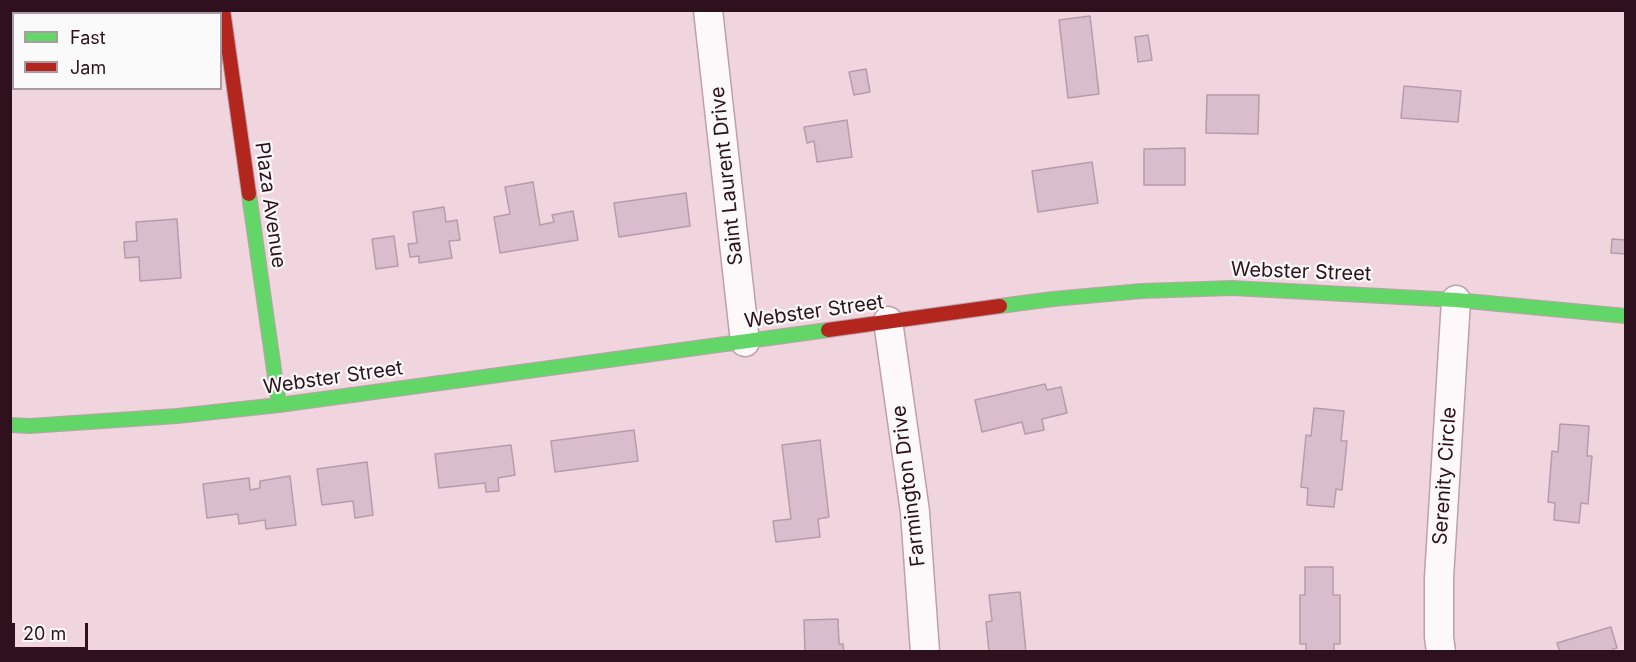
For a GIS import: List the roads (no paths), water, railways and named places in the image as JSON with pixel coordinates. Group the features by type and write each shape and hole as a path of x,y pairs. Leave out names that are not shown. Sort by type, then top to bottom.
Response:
{"main road":[{"name":"Plaza Avenue","path":"223,10 279,405"},
{"name":"Webster Street","path":"10,426 177,416 279,405 1053,299 1142,291 1232,288 1456,300 1626,316"}],"street":[{"name":"Saint Laurent Drive","path":"708,10 745,342"},
{"name":"Serenity Circle","path":"1441,651 1439,578 1456,300"},
{"name":"Farmington Drive","path":"888,321 915,512 925,651"}]}
